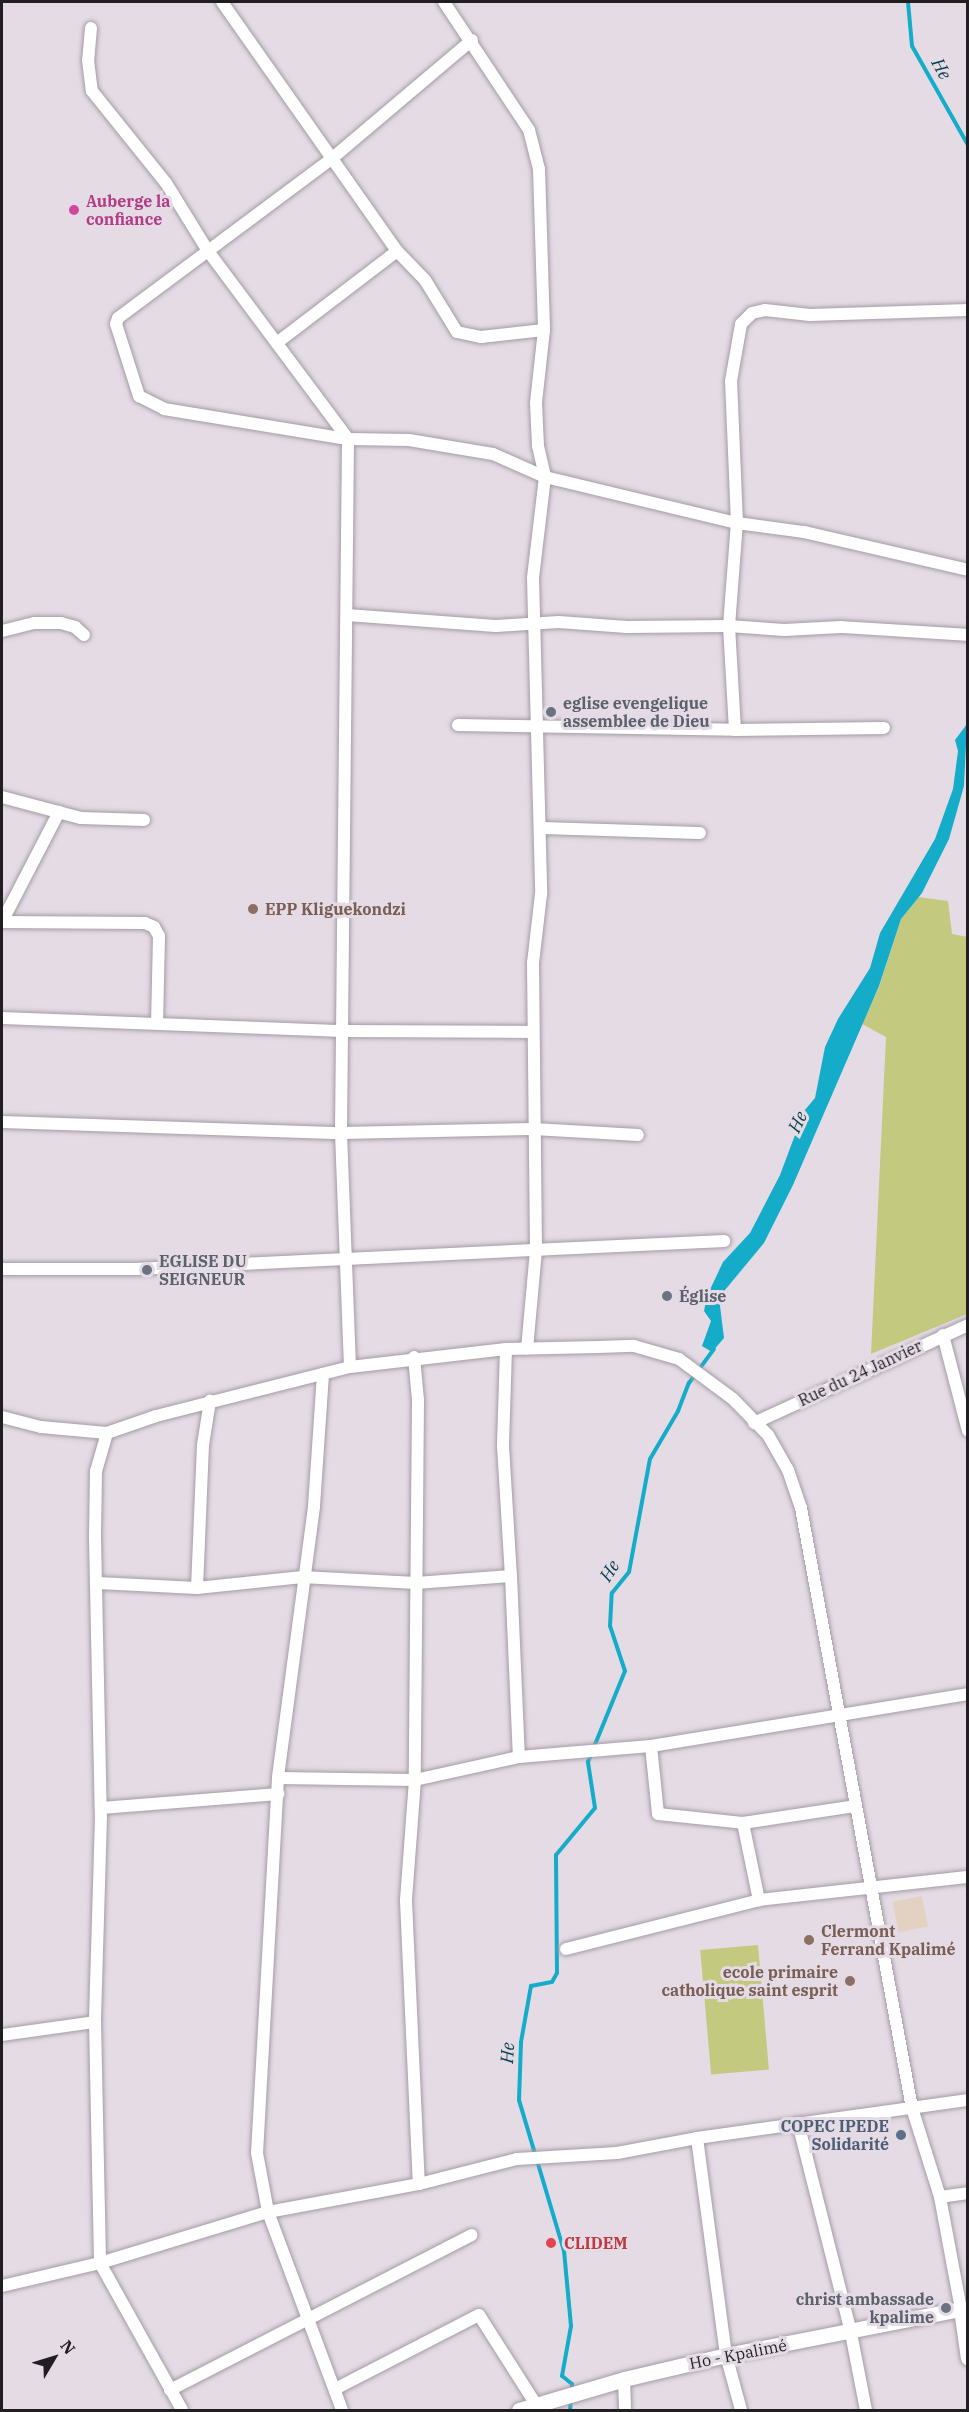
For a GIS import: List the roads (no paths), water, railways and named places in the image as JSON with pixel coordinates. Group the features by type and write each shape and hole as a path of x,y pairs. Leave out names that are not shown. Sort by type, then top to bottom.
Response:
{"main road":[{"name":"Ho - Kpalimé","path":"519,2410 535,2403 624,2379 726,2355 851,2333 964,2308"},
{"path":"964,2308 968,2358"}],"street":[{"path":"222,2 330,160 361,196 397,251 425,280 457,332 481,337 544,330"},
{"path":"444,2 472,40 529,129 539,169 544,330 536,403 538,446 544,477 533,578 541,828 532,1032 536,1251 527,1349"},
{"path":"91,28 88,60 92,91 166,183 208,251 348,439 344,1031 341,1132 350,1367"},
{"path":"472,40 330,160 118,318 117,331 139,396 164,409 348,439 409,440 493,453 544,477 737,523 804,532 968,570"},
{"path":"278,342 397,251"},
{"path":"735,730 729,626 737,523 731,381 741,324 752,313 968,310"},
{"path":"347,615 496,626 535,624 729,626 784,630 841,627 968,635"},
{"path":"2,631 33,622 61,623 75,627 84,635"},
{"path":"458,725 537,724 735,730 884,728"},
{"path":"2,797 81,818 144,820"},
{"path":"59,812 2,922 145,923 154,927 159,936 157,1023"},
{"path":"541,828 700,833"},
{"path":"2,1018 344,1031 532,1032"},
{"path":"2,1122 341,1132 534,1130 638,1135"},
{"path":"2,1269 136,1269 724,1241"},
{"name":"Rue du 24 Janvier","path":"754,1423 968,1325"},
{"path":"943,1335 968,1431"},
{"path":"2,1417 41,1427 107,1433 210,1401 350,1367 414,1357 506,1349 634,1346 695,1368 733,1399 768,1435 788,1470 801,1508 912,2108 940,2197 964,2308"},
{"path":"506,1349 503,1446 519,1757"},
{"path":"414,1357 418,1400 415,1780 406,1901 419,2184"},
{"path":"322,1374 314,1507 302,1578 278,1778 257,2153 268,2212 306,2319 342,2410"},
{"path":"197,1588 203,1445 210,1401"},
{"path":"107,1433 96,1471 101,1808 95,2022 100,2263 180,2410"},
{"path":"98,1583 197,1588 302,1578 416,1583 511,1576"},
{"path":"278,1778 415,1780 519,1757 651,1746 968,1694"},
{"path":"651,1746 658,1814 744,1823 855,1806"},
{"path":"101,1808 278,1794"},
{"path":"744,1823 759,1900"},
{"path":"566,1948 759,1900 968,1877"},
{"path":"2,2035 95,2022"},
{"path":"2,2286 100,2263 268,2212 419,2184 517,2159 617,2153 697,2138 968,2100"},
{"path":"798,2123 851,2333 866,2410"},
{"path":"697,2138 726,2355 741,2410"},
{"path":"940,2197 968,2193"},
{"path":"170,2390 471,2235"},
{"path":"335,2389 479,2315 535,2403"},
{"path":"624,2379 625,2410"}],"water":[{"path":"967,724 964,786 949,839 922,893 901,919 879,986 793,1185 764,1243 725,1290 720,1306 724,1338 712,1352 702,1346 711,1321 704,1311 707,1296 723,1262 750,1233 780,1175 804,1111 815,1098 825,1047 838,1019 870,968 880,933 935,839 953,789 958,751 955,740"}],"waterway":[{"name":"He","path":"908,2 912,46 968,145"},
{"name":"He","path":"594,1747 625,1671 610,1626 612,1593 629,1572 650,1459 678,1411 689,1383 714,1349"},
{"name":"He","path":"572,2392 572,2384 562,2376 571,2326 564,2251 519,2100 521,2042 531,1986 552,1982 557,1973 556,1855 595,1808 588,1762 591,1754"},
{"name":"He","path":"570,2410 571,2399"}],"place":[{"name":"Auberge la confiance","path":"74,210"},
{"name":"eglise evengelique assemblee de Dieu","path":"551,712"},
{"name":"EPP Kliguekondzi","path":"253,909"},
{"name":"EGLISE DU SEIGNEUR","path":"147,1270"},
{"name":"Église","path":"667,1296"},
{"name":"Clermont Ferrand Kpalimé","path":"809,1940"},
{"name":"ecole primaire catholique saint esprit","path":"850,1981"},
{"name":"COPEC IPEDE Solidarité","path":"901,2135"},
{"name":"CLIDEM","path":"551,2243"},
{"name":"christ ambassade kpalime","path":"946,2308"}]}
